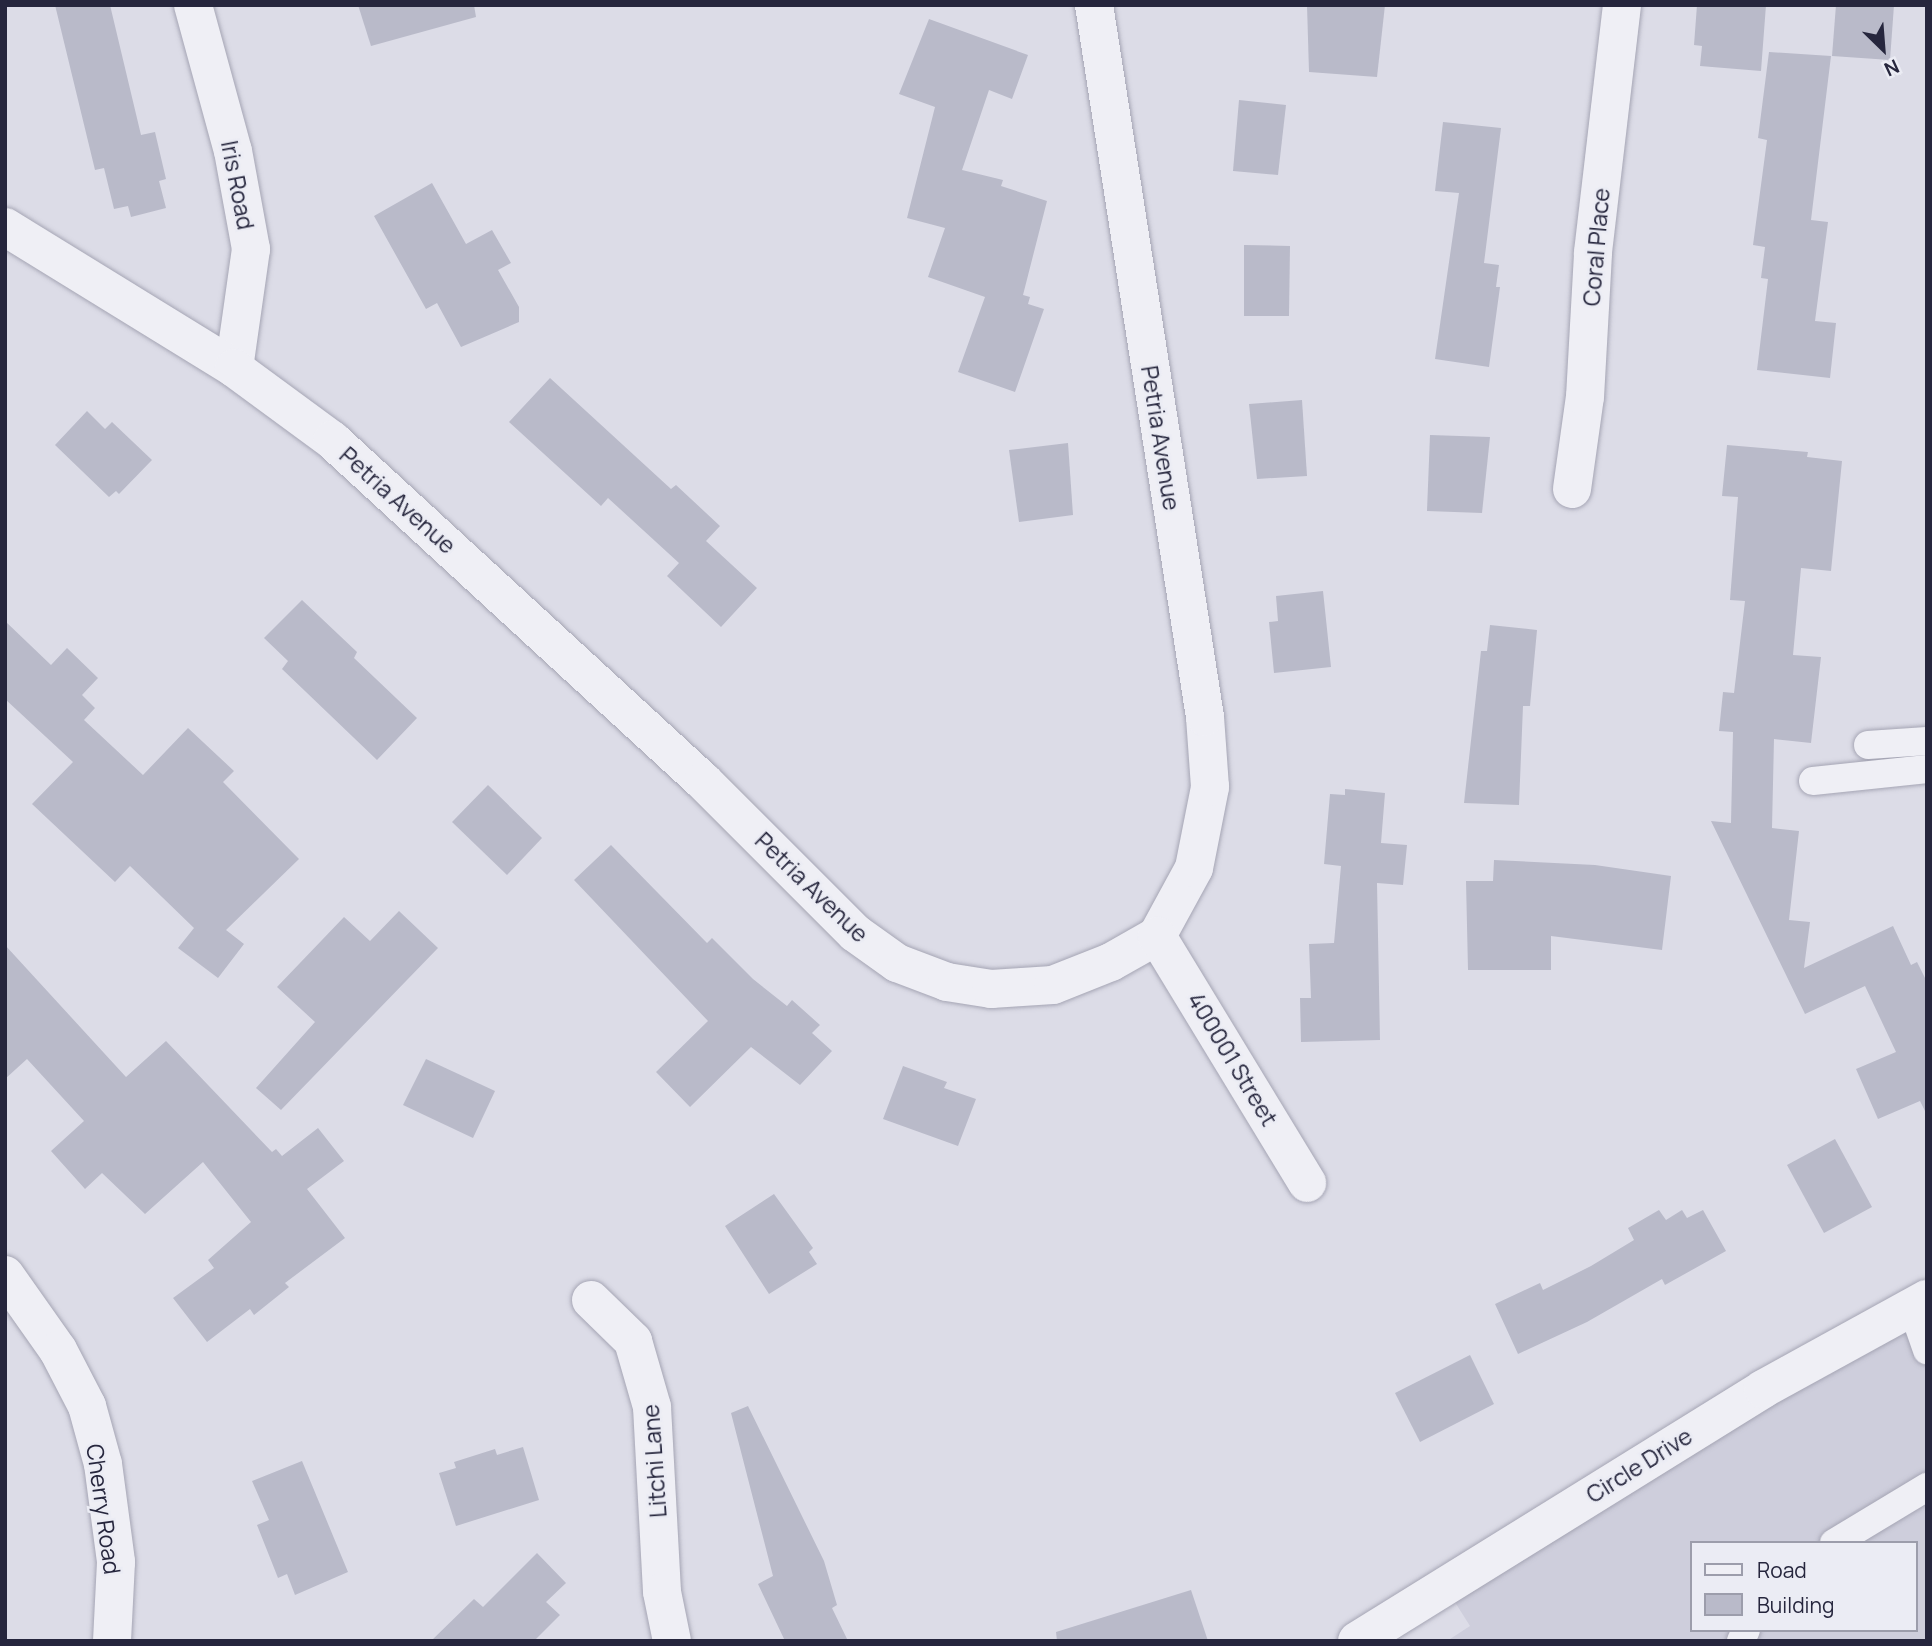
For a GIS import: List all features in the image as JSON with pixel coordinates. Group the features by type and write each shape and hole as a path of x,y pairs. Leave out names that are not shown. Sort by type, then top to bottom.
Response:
{"street":[{"name":"Iris Road","path":"193,5 233,151 251,249 234,368"},
{"name":"Petria Avenue","path":"5,226 234,368 332,440 703,781 855,933 897,963 947,982 969,986 1053,985 1111,962 1157,936 1194,868 1210,787 1205,717 1094,5"},
{"name":"Coral Place","path":"1572,489 1585,397 1593,252 1622,5"},
{"name":"400001 Street","path":"1157,936 1307,1183"},
{"name":"Cherry Road","path":"5,1275 58,1350 86,1406 103,1464 116,1562 112,1641"},
{"name":"Litchi Lane","path":"591,1300 633,1341 652,1406 662,1592 672,1641"},
{"name":"Circle Drive","path":"1357,1641 1763,1389 1919,1303"}],"lane":[{"path":"1868,745 1927,741"},
{"path":"1813,781 1927,769"},
{"path":"1919,1303 1927,1350"},
{"path":"1836,1541 1927,1487"}],"shaded area":[{"path":"1927,1293 1927,1641 1447,1641 1470,1626 1441,1580"}],"building":[{"path":"55,5 110,5 141,135 155,132 166,179 159,181 166,208 131,217 128,206 114,209 104,168 95,170"},
{"path":"358,5 474,5 476,17 371,46"},
{"path":"1307,5 1385,5 1377,77 1309,72"},
{"path":"1697,5 1766,5 1761,71 1700,66 1702,46 1694,45"},
{"path":"1836,5 1894,5 1890,60 1832,56"},
{"path":"929,19 1028,55 1012,99 989,90 962,170 1003,180 1001,186 1047,201 1023,295 1030,297 1028,304 1044,309 1015,392 958,372 985,297 928,277 945,228 907,218 935,107 899,94"},
{"path":"1769,52 1831,56 1811,220 1828,222 1815,321 1836,323 1830,378 1757,370 1768,279 1761,278 1765,247 1753,245 1767,140 1758,138"},
{"path":"1239,100 1286,105 1278,175 1233,171"},
{"path":"1443,122 1501,128 1484,263 1499,265 1496,287 1500,287 1489,367 1435,359 1459,193 1435,191"},
{"path":"432,183 466,244 492,230 511,263 498,270 519,307 519,322 461,347 437,303 426,309 374,216"},
{"path":"1244,245 1290,246 1289,316 1244,316"},
{"path":"550,378 671,489 676,485 720,526 706,541 757,588 721,627 667,576 679,563 608,498 601,506 509,422"},
{"path":"1302,400 1307,476 1257,479 1249,404"},
{"path":"87,411 105,429 112,422 152,460 119,494 116,491 109,497 55,445"},
{"path":"1430,435 1490,437 1482,513 1427,511"},
{"path":"1068,443 1073,515 1019,522 1009,450"},
{"path":"1727,445 1808,452 1807,457 1842,461 1831,571 1801,568 1793,655 1821,657 1811,743 1774,739 1772,828 1799,831 1789,920 1810,922 1804,968 1893,926 1911,965 1917,962 1927,982 1927,1115 1920,1101 1878,1119 1856,1069 1896,1052 1865,986 1805,1014 1711,821 1731,823 1733,732 1719,731 1723,692 1734,693 1745,601 1730,600 1738,497 1722,496"},
{"path":"1323,591 1331,667 1274,673 1269,622 1278,621 1276,596"},
{"path":"302,600 357,652 354,658 417,718 377,760 282,669 288,661 264,638"},
{"path":"5,621 51,665 67,648 98,678 82,695 95,708 84,720 143,775 188,728 234,771 223,782 299,859 226,930 244,944 218,978 178,948 194,928 130,866 115,882 32,804 73,762 5,699"},
{"path":"1490,625 1537,630 1530,706 1523,706 1519,805 1464,803 1481,651 1487,651"},
{"path":"488,785 542,838 507,875 452,822"},
{"path":"1345,789 1385,793 1381,843 1407,845 1403,885 1377,883 1380,1040 1301,1042 1300,998 1311,998 1309,944 1334,943 1341,866 1324,864 1330,794 1345,795"},
{"path":"611,845 707,943 712,938 753,979 787,1006 792,1000 820,1025 812,1033 832,1051 800,1085 751,1047 690,1107 656,1072 708,1021 574,880"},
{"path":"1494,860 1595,865 1671,876 1662,950 1551,936 1551,970 1468,970 1466,881 1493,881"},
{"path":"399,911 438,948 281,1110 256,1088 315,1022 277,987 344,917 370,941"},
{"path":"5,945 126,1077 166,1041 272,1152 276,1149 282,1156 318,1128 344,1161 307,1189 345,1238 285,1283 289,1287 254,1315 250,1309 207,1342 173,1298 214,1268 208,1260 251,1222 203,1162 145,1214 102,1173 85,1189 51,1151 84,1121 27,1059 5,1079"},
{"path":"426,1059 495,1091 473,1138 403,1105"},
{"path":"903,1066 947,1082 944,1088 976,1099 958,1146 883,1119"},
{"path":"1835,1139 1872,1207 1824,1233 1787,1165"},
{"path":"774,1194 813,1248 809,1252 817,1264 769,1294 725,1226"},
{"path":"1659,1210 1666,1220 1682,1210 1687,1218 1703,1210 1726,1251 1665,1285 1662,1279 1587,1322 1518,1354 1495,1304 1540,1283 1543,1290 1591,1266 1634,1240 1628,1228"},
{"path":"1470,1355 1494,1404 1420,1442 1395,1393"},
{"path":"748,1406 824,1561 837,1605 832,1608 848,1641 785,1641 758,1584 773,1576 731,1413"},
{"path":"523,1447 539,1500 456,1526 439,1473 456,1468 454,1462 495,1449 497,1455"},
{"path":"302,1461 348,1572 295,1595 287,1574 278,1578 257,1525 269,1520 252,1481"},
{"path":"537,1553 566,1583 546,1602 560,1615 534,1641 431,1641 474,1599 483,1607"},
{"path":"1191,1590 1208,1641 1057,1641 1056,1632"}]}
